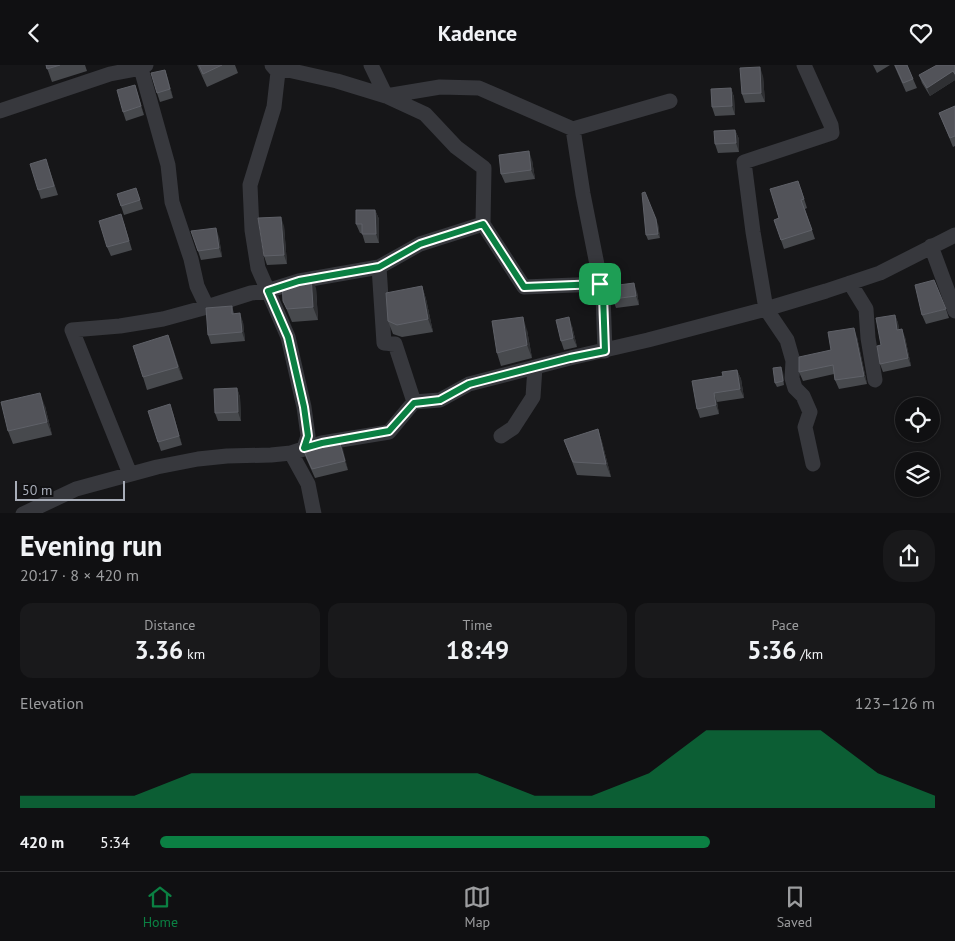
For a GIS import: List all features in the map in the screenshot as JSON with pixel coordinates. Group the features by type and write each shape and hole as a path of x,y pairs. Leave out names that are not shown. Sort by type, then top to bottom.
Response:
{"street":[{"path":"371,65 386,96"},
{"path":"804,65 831,125 832,133 744,162 766,309 786,340 793,361 792,378 795,388 803,396 810,413 805,427 813,463"},
{"path":"0,111 110,74 142,66 168,165 172,202 191,259 197,286 207,307"},
{"path":"298,450 308,436 304,407 288,337 258,268 252,230 250,185 274,107 275,69 337,81 386,96 425,114 456,147 483,167 483,224 524,287 600,284"},
{"path":"386,96 440,87 479,88 573,129 670,101"},
{"path":"573,129 583,194 603,295 605,351"},
{"path":"130,473 72,330 120,326 163,319 299,281 379,267 420,244 483,224"},
{"path":"23,513 76,489 130,473 198,459 298,450 322,443 389,431 414,403 440,400 469,384 766,309 850,283 880,273 955,235"},
{"path":"931,246 955,311"},
{"path":"379,267 384,343 395,344 414,403"},
{"path":"850,283 866,309 868,338 875,380"},
{"path":"501,436 513,428 533,397 535,367"},
{"path":"298,450 314,513"}],"building":[{"path":"46,65 60,65 47,69"},
{"path":"199,65 222,65 203,74"},
{"path":"895,65 907,65 913,79 903,83"},
{"path":"937,65 955,65 955,74 953,71 927,88 919,75"},
{"path":"760,67 761,93 742,94 740,68"},
{"path":"165,70 170,89 157,93 151,73"},
{"path":"135,85 141,106 123,112 117,90"},
{"path":"731,88 732,106 712,107 711,89"},
{"path":"955,106 955,136 950,138 939,113"},
{"path":"735,130 736,143 715,144 714,131"},
{"path":"529,151 531,170 501,174 499,155"},
{"path":"46,159 54,186 38,190 30,164"},
{"path":"798,181 804,199 801,200 812,230 781,240 774,220 779,218 770,189"},
{"path":"136,188 140,200 121,206 117,194"},
{"path":"645,192 656,219 658,234 646,235 642,193"},
{"path":"356,210 375,210 376,234 362,234 362,224 356,224"},
{"path":"121,214 129,241 107,247 99,221"},
{"path":"281,217 284,255 264,256 258,218"},
{"path":"216,228 219,248 198,251 191,231"},
{"path":"311,275 313,307 287,309 283,301 282,282"},
{"path":"934,280 946,309 922,315 915,285"},
{"path":"634,283 636,296 613,299 611,286"},
{"path":"422,286 428,319 397,325 388,321 386,293"},
{"path":"232,306 232,314 240,313 242,332 208,335 206,308"},
{"path":"895,315 897,330 902,329 908,358 880,364 877,346 881,345 876,318"},
{"path":"523,317 527,345 497,353 492,321"},
{"path":"569,317 573,338 561,341 556,320"},
{"path":"854,328 864,376 835,380 833,365 799,372 799,357 831,350 828,332"},
{"path":"168,335 178,367 143,377 133,346"},
{"path":"781,367 783,381 775,383 773,368"},
{"path":"737,370 740,389 714,393 716,405 697,409 692,381 723,376 722,372"},
{"path":"237,388 238,412 215,413 214,389"},
{"path":"40,393 47,422 8,431 1,402"},
{"path":"170,404 179,436 158,442 148,411"},
{"path":"598,429 606,464 573,462 564,440"},
{"path":"339,440 345,461 312,469 303,449"}],"route":[{"path":"483,224 524,287 600,284 603,295 605,351 469,384 440,400 414,403 389,431 304,448 308,436 304,407 288,337 268,291 299,281 379,267 420,244 483,224"}]}
